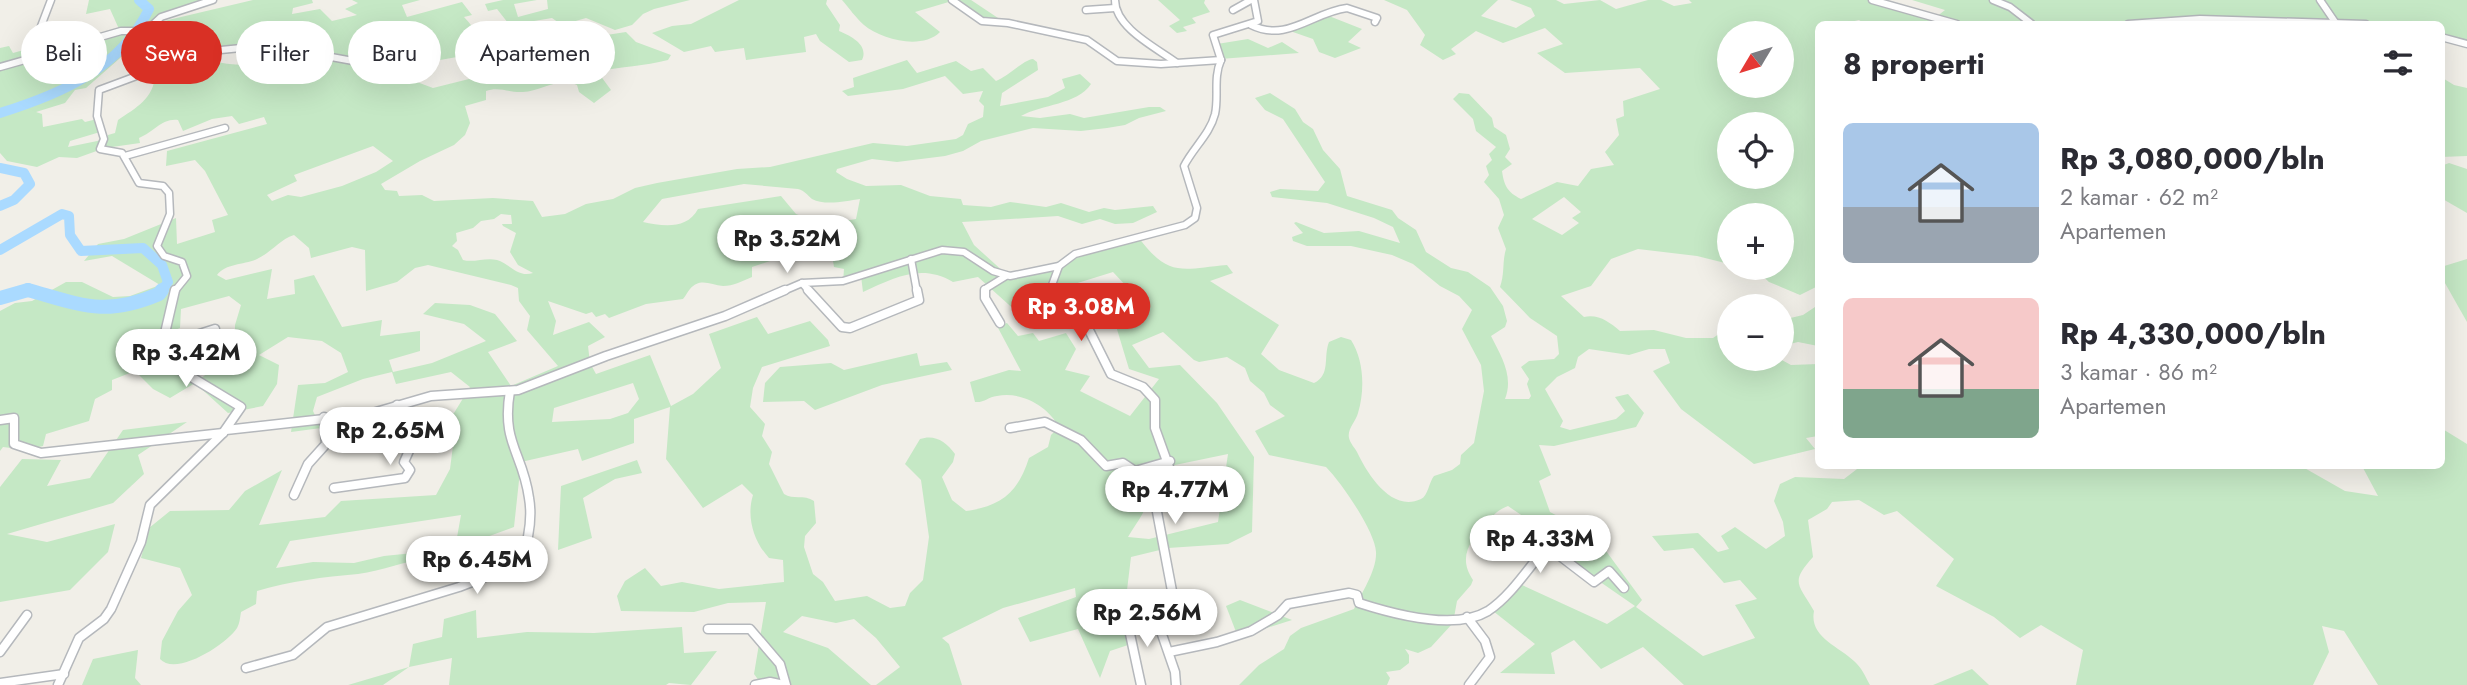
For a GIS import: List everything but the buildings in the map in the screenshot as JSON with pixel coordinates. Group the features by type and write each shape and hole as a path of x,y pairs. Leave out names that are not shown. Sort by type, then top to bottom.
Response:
{"street":[{"path":"43,21 51,0"},
{"path":"157,21 161,17 214,0"},
{"path":"952,0 982,21 1009,23 1087,40 1117,61 1177,64 1221,60"},
{"path":"1115,0 1115,8 1124,23 1177,64"},
{"path":"1000,323 985,298 985,289 1006,276 1059,266 1075,254 1150,236 1185,225 1195,218 1197,208 1184,166 1203,141 1215,112 1214,77 1221,60 1213,35 1251,25 1259,19 1252,0 1233,10"},
{"path":"1872,0 1946,21"},
{"path":"1993,0 2010,7 2028,21"},
{"path":"2320,0 2334,21"},
{"path":"1086,10 1115,8"},
{"path":"1251,25 1265,32 1305,25 1339,9 1348,8 1377,18 1375,22"},
{"path":"2171,21 2290,21"},
{"path":"2445,38 2467,44"},
{"path":"222,50 291,43 293,50 348,60"},
{"path":"0,67 21,61"},
{"path":"58,685 79,638 104,619 111,609 141,542 150,505 225,432 241,407 173,366 162,346 175,288 187,275 181,261 164,256 157,246 172,210 167,189 159,185 139,183 125,156 118,151 100,149 104,139 97,116 98,91 121,81"},
{"path":"125,156 225,128"},
{"path":"0,420 14,418 14,444 41,453 225,432 324,417 369,414 431,396 510,391 702,324 803,283 843,281 942,250 957,250 1006,276"},
{"path":"803,283 842,327 850,328 919,300 911,259"},
{"path":"1059,266 1052,285 1053,290 1086,323 1103,363 1112,374 1139,383 1153,396 1157,405 1154,427 1170,461 1169,477 1154,496 1172,591 1157,620 1169,652 1176,685"},
{"path":"700,315 702,324"},
{"path":"162,346 215,329"},
{"path":"246,668 293,655 327,627 459,587 521,563 530,503 528,488 508,440 505,416 510,391"},
{"path":"334,488 405,478 410,470 404,462 420,426 409,421 397,405"},
{"path":"294,495 308,464 326,444 324,417"},
{"path":"1010,428 1045,422 1081,440 1106,466 1123,463 1135,471 1170,461"},
{"path":"1169,652 1226,641 1280,615 1287,604 1349,593 1357,595 1359,603 1389,614 1429,619 1467,617 1486,612 1547,546 1594,582 1609,571 1624,588"},
{"path":"0,652 27,615"},
{"path":"1467,617 1485,641 1490,657 1469,685"},
{"path":"1127,620 1141,685"},
{"path":"708,629 750,629 780,664 785,685 770,682 755,685"},
{"path":"0,683 64,674"}],"green space":[{"path":"89,0 212,0 161,16 164,21 121,21 121,57 107,70 107,33 119,29 110,9 86,14"},
{"path":"253,0 312,0 313,3 293,8 292,14 320,9 332,21 236,21 236,52 222,54 222,21 164,21"},
{"path":"352,0 420,0 402,5 407,17 462,2 472,15 464,17 468,21 455,21 455,57 441,60 441,21 348,21 348,84 422,84 433,88 455,82 554,84 523,92 495,89 486,91 486,100 465,106 470,123 465,135 454,145 381,184 385,190 397,191 399,196 422,195 434,201 493,198 533,201 542,217 565,214 586,204 613,199 635,188 657,183 737,169 770,167 873,143 907,146 956,139 963,135 968,124 983,117 984,106 979,101 983,91 963,94 945,76 903,89 848,96 842,91 854,87 853,78 907,60 917,73 956,61 971,71 983,68 996,81 1033,59 1037,62 1038,70 1002,93 1000,106 1048,97 1065,88 1062,79 1080,74 1091,84 1077,96 1021,116 1040,118 1070,114 1084,118 1149,107 1160,107 1166,111 1139,118 1125,125 1107,128 1081,131 1033,128 981,141 963,151 945,156 897,162 872,159 837,169 836,172 866,186 901,185 930,196 961,199 963,205 991,207 1010,202 1046,207 1061,203 1089,212 1104,208 1115,210 1153,206 1157,212 1133,223 1115,224 1100,219 1082,224 1058,216 962,222 974,245 1006,274 1053,264 1077,252 1139,238 1159,260 1177,268 1227,265 1233,273 1210,281 1279,325 1261,354 1279,370 1314,383 1325,370 1329,342 1341,337 1351,340 1359,357 1362,385 1357,416 1349,431 1350,440 1367,470 1382,489 1400,501 1410,502 1423,497 1434,476 1460,464 1461,455 1474,443 1484,391 1481,365 1462,329 1472,310 1459,296 1440,286 1413,264 1392,255 1351,246 1307,246 1293,241 1292,237 1303,233 1294,223 1296,222 1324,233 1359,231 1400,243 1393,227 1374,218 1327,203 1272,197 1270,192 1280,189 1318,191 1325,182 1283,119 1265,110 1255,98 1270,93 1295,109 1303,122 1313,129 1323,150 1340,169 1347,196 1392,210 1398,218 1416,230 1426,252 1451,268 1468,272 1490,287 1503,306 1507,321 1505,327 1491,336 1507,374 1505,399 1529,399 1529,379 1521,367 1529,361 1554,359 1559,354 1557,336 1530,318 1500,287 1506,249 1498,228 1504,215 1499,199 1484,182 1489,175 1486,166 1492,160 1489,154 1496,147 1476,131 1473,119 1453,99 1459,93 1469,94 1492,118 1494,127 1506,135 1510,149 1505,157 1512,164 1502,171 1503,176 1509,191 1521,199 1557,182 1578,186 1591,169 1614,165 1605,152 1619,135 1616,119 1624,116 1623,101 1660,89 1640,68 1565,73 1537,53 1563,44 1545,28 1503,43 1476,31 1451,49 1456,54 1443,60 1420,45 1425,35 1407,10 1384,0 1498,0 1481,16 1516,28 1535,16 1531,8 1510,0 1556,0 1564,4 1600,0 1616,9 1648,0 1661,0 1674,6 1692,3 1689,0 1873,0 1935,18 1945,10 1912,0 2467,0 2467,45 2445,39 2445,21 1815,21 1815,288 1800,295 1767,280 1794,280 1794,203 1717,203 1717,261 1638,249 1611,259 1591,286 1561,296 1584,317 1599,318 1620,331 1654,330 1686,338 1713,338 1717,335 1717,371 1794,371 1794,365 1815,364 1815,436 1806,438 1815,449 1754,464 1681,409 1653,371 1670,363 1665,349 1649,349 1629,355 1589,349 1578,357 1575,368 1557,377 1545,389 1563,421 1560,427 1570,430 1616,419 1625,411 1615,397 1628,394 1644,413 1636,427 1554,446 1539,445 1551,475 1539,481 1550,512 1595,536 1642,600 1636,607 1703,656 1755,638 1735,605 1757,599 1740,580 1724,583 1693,548 1664,551 1652,536 1698,533 1718,552 1729,549 1721,536 1735,527 1766,549 1785,536 1783,522 1774,501 1780,484 1795,477 1844,479 1857,469 2306,469 2345,491 2378,496 2364,469 2445,469 2445,430 2467,444 2467,685 2378,685 2344,631 2322,626 2329,652 2313,685 2076,685 2083,650 2041,625 2020,638 1994,617 1936,586 1954,559 1897,511 1884,515 1859,500 1832,502 1827,509 1808,520 1813,557 1801,572 1799,583 1814,611 1816,628 1820,634 1857,664 1870,685 1684,685 1643,647 1601,669 1574,640 1551,653 1555,674 1500,673 1535,644 1493,611 1522,585 1607,624 1635,606 1541,541 1543,530 1508,506 1494,515 1471,542 1466,564 1473,580 1457,601 1453,623 1431,647 1418,653 1405,649 1409,655 1409,663 1400,670 1386,672 1390,678 1387,685 1239,685 1259,665 1284,649 1290,636 1301,628 1354,609 1374,566 1376,552 1370,532 1356,507 1326,467 1269,455 1255,431 1285,416 1270,405 1264,393 1250,381 1245,368 1227,357 1199,362 1194,360 1163,332 1132,345 1149,368 1180,365 1217,403 1254,457 1252,532 1228,544 1168,548 1131,557 1124,615 1131,644 1110,651 1100,678 1078,629 1030,642 1018,618 1076,597 1075,588 1003,608 942,638 949,644 962,685 876,685 900,667 876,638 854,619 836,623 802,616 783,632 828,648 871,685 762,685 754,674 766,602 728,603 694,612 621,611 617,596 625,581 645,568 661,586 682,582 719,589 784,582 783,560 769,558 755,537 750,512 753,495 742,484 703,508 666,459 670,407 634,419 634,443 582,461 578,449 521,462 514,527 484,538 489,571 449,582 461,515 290,541 276,568 313,562 354,563 384,556 443,550 438,560 418,560 368,572 307,580 257,591 256,604 241,612 237,628 223,642 189,661 167,663 160,659 162,641 178,611 192,595 180,568 141,558 149,528 170,511 229,510 245,491 282,470 259,525 325,517 341,501 436,495 450,469 454,438 417,441 423,416 454,413 470,387 451,372 396,384 392,372 363,379 317,397 313,411 321,428 291,432 298,385 325,383 348,372 341,353 322,341 288,337 259,355 279,365 277,384 263,406 228,413 195,383 170,398 153,389 135,371 112,380 112,390 95,399 89,421 46,434 43,446 27,450 3,447 0,451 0,311 15,303 32,301 66,282 82,282 113,297 130,296 160,285 112,256 84,261 98,244 124,239 176,218 177,244 215,232 212,220 228,215 205,171 195,160 166,166 167,151 267,124 264,117 239,124 232,116 212,119 183,131 178,120 172,120 139,138 140,143 105,148 77,158 59,157 37,167 7,161 0,153 0,48 9,46 13,53 21,51 21,84 91,84 75,90 65,103 36,112 42,114 43,127 82,119 85,122 97,119 100,132 70,141 68,147 107,139 108,135 115,133 118,120 148,96 154,84 222,84 222,62 236,64 236,84 334,84 332,21 357,15 345,9 358,3","holes":["373,146 393,161 376,172 342,186 301,197 288,195 272,201 267,195 297,181 294,175","744,184 798,189 812,199 823,202 860,199 856,219 831,223 829,233 819,236 817,252 832,255 834,267 844,269 843,282 861,276 863,292 897,278 919,273 941,276 953,282 978,277 1019,314 1052,291 1113,272 1128,288 1148,297 1116,326 1129,369 1159,379 1130,416 1080,391 1090,376 1065,370 1076,349 1066,333 1039,341 1033,333 1018,336 1007,323 997,326 1021,371 1009,370 970,382 975,402 1006,395 1033,402 1048,413 1059,427 1051,435 1048,447 1029,458 1020,480 1007,495 979,509 966,511 952,500 942,477 953,462 955,454 948,445 939,440 930,437 920,439 905,464 921,480 929,537 923,580 910,593 905,606 890,608 867,596 835,601 823,582 813,574 804,547 805,536 816,523 814,501 784,494 769,464 772,452 762,436 765,424 750,407 753,388 762,367 830,346 828,340 810,321 768,334 757,317 709,334 721,368 693,394 671,406 650,355 596,374 590,363 588,346 605,337 589,322 553,335 556,321 548,301 586,314 592,312 596,317 605,314 609,318 646,304 683,299 698,283 723,286 752,277 752,267 773,260 771,255 797,248 796,235 812,227 811,220 796,214 781,196 698,209 693,216 674,225 643,222 662,199","1564,197 1581,212 1572,218 1579,223 1562,235 1532,219","501,214 511,215 512,224 502,224 516,233 510,252 518,265 533,273 523,274 497,260 463,260 458,250 452,246 457,241 456,233 473,228 481,221 494,219","294,235 309,248 311,258 352,247 365,250 366,291 397,282 415,268 428,265 518,288 519,301 530,316 527,330 558,366 511,386 488,352 517,341 495,314 470,305 435,303 423,314 464,324 486,341 432,363 393,372 389,360 420,351 420,331 380,336 382,320 342,327 314,275 294,280 295,294 267,299 272,269 226,280 217,275 230,266 257,259","229,296 241,305 235,325 235,364 209,372 195,383 160,361 164,334 180,328 181,309","633,383 639,399 628,413 610,419 552,422 554,408","1228,454 1218,522 1149,539 1128,537 1145,507 1146,493 1141,472"]},
{"path":"503,0 537,0 514,4 518,17 548,9 547,0 690,0 654,9 643,14 632,25 615,30 615,21 593,21 586,18 556,21 552,18 506,21 497,9 488,11 485,4"},
{"path":"739,0 827,0 826,4 840,25 839,31 853,38 861,46 864,55 862,60 849,62 820,41 816,34 804,37 806,52 746,60 744,48 715,52 711,46 684,52 652,33 672,26 691,24"},
{"path":"842,0 971,0 1001,20 984,21 952,1 915,12 940,32 923,41 902,41 872,30 861,22"},
{"path":"1158,0 1205,0 1210,12 1192,18 1196,23 1183,27 1187,31 1177,33 1169,26 1180,20"},
{"path":"1329,16 1362,29 1348,42 1361,48 1335,58 1319,52 1313,39 1290,31 1287,27 1309,25"},
{"path":"626,32 636,42 671,55 668,60 615,68 615,34"},
{"path":"1248,39 1268,48 1282,42 1299,53 1220,59 1217,44"},
{"path":"2445,79 2467,88 2467,156 2445,157"},
{"path":"574,84 607,84 611,90 594,103 579,92 577,85"},
{"path":"2449,163 2467,169 2467,213 2445,200 2445,164"},
{"path":"2467,259 2467,322 2445,283 2445,266"},
{"path":"1815,307 1815,345 1794,343 1794,317"},
{"path":"917,353 920,366 947,362 952,370 882,385 815,410 804,401 763,402 765,383 780,367 831,363 844,370"},
{"path":"187,422 138,455 144,474 113,503 7,534 47,542 115,524 108,552 70,590 0,602 0,487 22,459 61,460 47,486 90,478 123,430"},
{"path":"637,460 642,473 615,479 583,498 592,538 558,550 561,486"},
{"path":"1240,600 1292,620 1238,637 1226,606"},
{"path":"476,610 477,638 527,632 594,633 682,627 684,653 717,651 691,685 449,685 452,658 409,667 413,644 442,637 444,619"},
{"path":"138,650 135,678 141,685 82,685 93,659"},
{"path":"409,667 383,685 348,685"},
{"path":"1972,669 1989,685 1933,685"}],"waterway":[{"path":"0,113 66,88 105,63 137,30 149,9 139,0"},
{"path":"0,168 24,173 30,184 14,200 0,206"},
{"path":"0,250 62,214 69,216 70,235 81,251 143,248 162,265 168,282 161,292"},
{"path":"21,292 28,290 79,304 108,307 140,301 159,294 162,290"},
{"path":"0,298 21,292"},
{"path":"21,292 35,292"}]}
